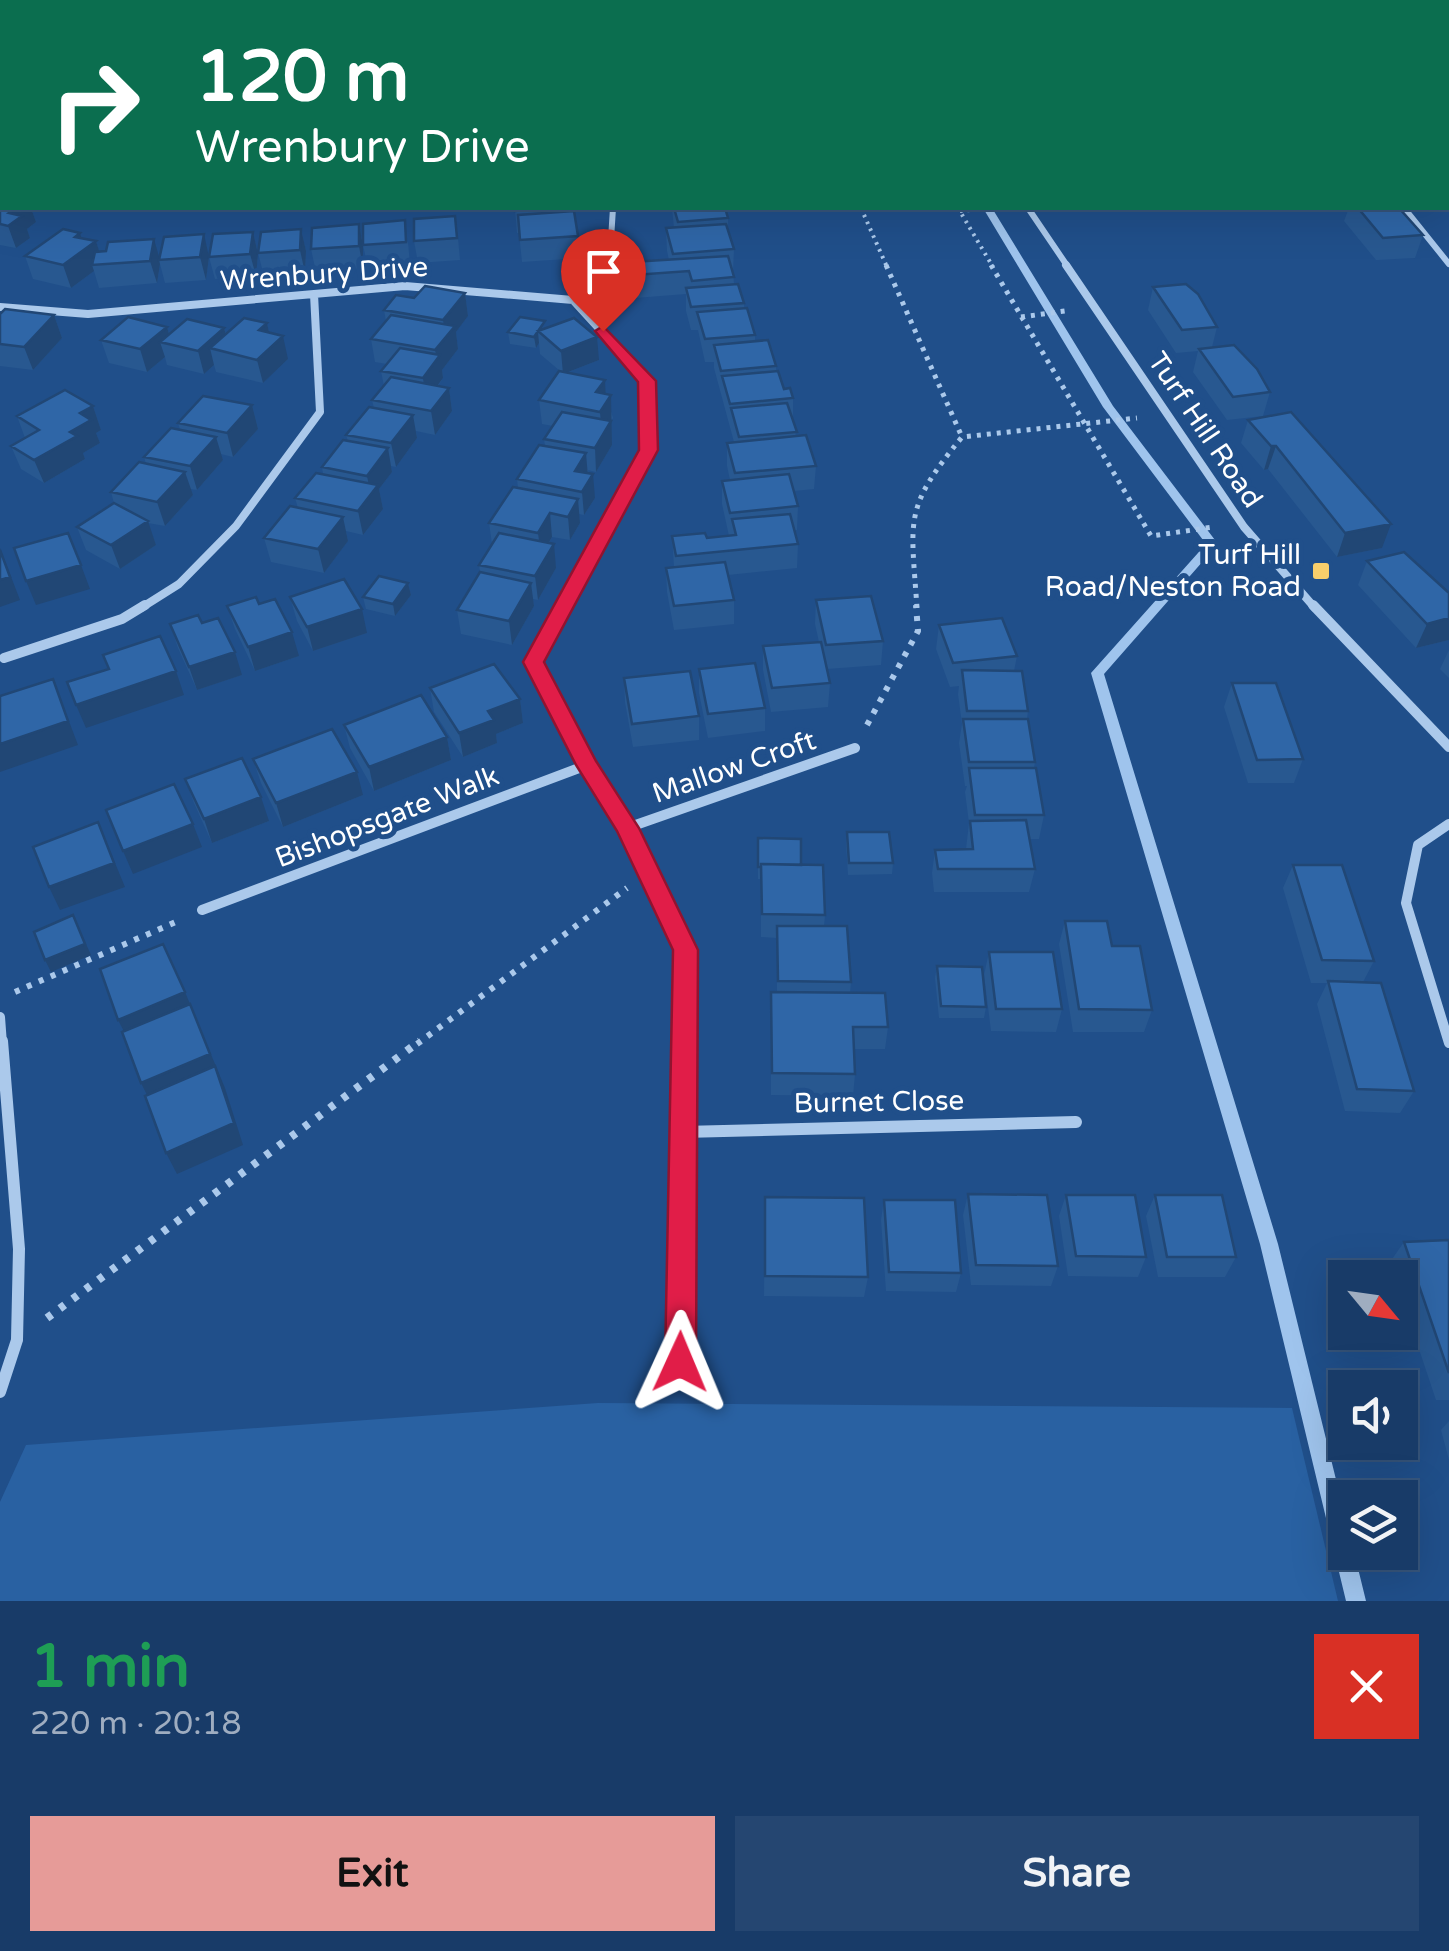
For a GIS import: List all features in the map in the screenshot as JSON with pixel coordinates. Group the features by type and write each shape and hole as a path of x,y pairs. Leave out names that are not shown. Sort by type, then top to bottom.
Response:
{"street":[{"path":"612,210 610,255 572,300 647,381 648,450 533,662 587,765 627,828 686,950 680,1362"},
{"name":"Turf Hill Road","path":"1029,210 1244,527 1339,634 1449,747"},
{"path":"1406,210 1449,264"},
{"name":"Wrenbury Drive","path":"0,306 88,314 405,286 572,300"},
{"path":"4,658 122,619 180,584 236,526 320,412 314,294"},
{"name":"Mallow Croft","path":"627,828 855,748"},
{"name":"Bishopsgate Walk","path":"202,910 587,765"},
{"path":"1449,824 1418,844 1406,903 1449,1043"},
{"path":"0,1017 19,1249 16,1340 0,1392"},
{"name":"Burnet Close","path":"683,1132 1076,1122"}],"path":[{"path":"861,210 962,437"},
{"path":"960,210 1151,536 1213,527"},
{"path":"1021,317 1064,312"},
{"path":"855,748 918,631 912,516 930,476 962,437 1130,418"},
{"path":"16,1340 648,872"},
{"path":"0,998 202,910"}],"shaded area":[{"path":"598,1403 1292,1408 1338,1601 0,1601 0,1502 26,1445"}],"building":[{"path":"0,210 14,210 9,213 22,216 8,226 0,224"},
{"path":"675,210 726,210 728,218 678,222"},
{"path":"1360,210 1401,210 1423,235 1383,238"},
{"path":"574,211 578,236 520,240 518,215"},
{"path":"455,216 457,238 414,241 414,219"},
{"path":"405,220 406,242 363,245 363,224"},
{"path":"359,224 359,246 311,249 312,228"},
{"path":"726,224 734,249 673,254 666,228"},
{"path":"63,229 80,233 75,237 96,241 63,265 25,256"},
{"path":"301,229 300,250 258,253 261,232"},
{"path":"253,232 250,254 209,257 213,234"},
{"path":"204,234 200,257 159,260 164,237"},
{"path":"154,239 150,261 92,265 95,252 106,251 108,242"},
{"path":"728,256 734,277 692,281 689,271 634,275 631,262"},
{"path":"738,284 744,303 691,307 686,288"},
{"path":"1186,284 1198,294 1217,327 1182,330 1153,287"},
{"path":"425,286 465,293 443,320 384,310 396,295 414,298"},
{"path":"747,308 755,335 705,339 697,312"},
{"path":"5,309 54,315 24,347 0,344 0,314"},
{"path":"391,315 455,326 435,350 371,339"},
{"path":"128,317 167,327 140,349 101,340"},
{"path":"520,317 545,321 534,337 508,332"},
{"path":"244,318 267,323 259,330 283,336 257,360 210,348"},
{"path":"574,318 597,337 561,351 538,331"},
{"path":"187,319 224,328 198,351 160,342"},
{"path":"768,340 776,366 721,371 714,345"},
{"path":"1234,345 1257,369 1270,392 1233,397 1199,349"},
{"path":"400,348 440,355 423,378 381,371"},
{"path":"559,371 605,380 596,392 611,395 600,412 539,400"},
{"path":"778,371 784,389 790,388 793,398 730,404 722,376"},
{"path":"391,377 449,388 431,411 372,400"},
{"path":"65,390 93,406 80,413 91,420 70,432 77,436 34,460 11,446 39,430 17,416"},
{"path":"203,396 252,405 227,433 178,423"},
{"path":"787,403 797,432 739,437 731,408"},
{"path":"369,407 413,415 391,443 346,435"},
{"path":"562,412 611,421 595,448 544,439"},
{"path":"1291,412 1391,524 1345,533 1276,446 1271,446 1248,420"},
{"path":"171,428 216,437 190,466 144,457"},
{"path":"806,435 816,466 735,473 727,443"},
{"path":"343,440 388,448 367,476 322,467"},
{"path":"539,445 586,453 575,471 593,474 582,492 517,479"},
{"path":"139,462 185,472 157,502 111,492"},
{"path":"316,473 378,485 358,511 295,498"},
{"path":"789,474 798,506 730,513 722,481"},
{"path":"513,487 578,499 568,517 550,513 538,533 489,523"},
{"path":"114,503 148,521 111,545 77,527"},
{"path":"290,506 343,517 318,549 264,538"},
{"path":"790,514 798,544 676,556 672,536 736,535 732,519"},
{"path":"68,533 81,565 26,581 14,548"},
{"path":"499,533 554,544 535,576 479,565"},
{"path":"0,550 10,577 0,580"},
{"path":"1404,552 1449,593 1449,618 1427,624 1367,561"},
{"path":"725,562 734,600 674,606 666,568"},
{"path":"480,572 531,583 509,621 457,610"},
{"path":"379,576 408,583 393,604 363,597"},
{"path":"344,579 362,609 307,627 290,597"},
{"path":"871,596 883,641 826,645 816,600"},
{"path":"256,597 259,604 275,599 292,632 248,647 227,606"},
{"path":"198,615 202,623 218,618 235,652 189,667 170,624"},
{"path":"1002,618 1017,656 953,663 939,625"},
{"path":"160,636 176,671 76,705 67,682 109,669 103,655"},
{"path":"821,642 830,683 772,688 763,646"},
{"path":"755,663 765,708 708,714 699,669"},
{"path":"494,664 520,699 488,711 494,720 459,733 430,688"},
{"path":"962,670 1022,671 1028,711 967,711"},
{"path":"690,671 699,716 632,724 624,678"},
{"path":"53,679 68,721 0,744 0,696"},
{"path":"1232,683 1276,683 1303,759 1257,760"},
{"path":"421,695 447,737 369,767 344,725"},
{"path":"963,719 1028,719 1035,762 969,762"},
{"path":"332,729 357,772 276,803 253,759"},
{"path":"242,758 261,797 204,819 185,779"},
{"path":"969,768 1036,768 1044,815 975,815"},
{"path":"174,784 193,824 123,851 106,810"},
{"path":"1026,820 1035,869 938,869 935,850 973,849 970,821"},
{"path":"98,822 114,863 49,887 33,847"},
{"path":"847,832 889,832 893,863 849,863"},
{"path":"758,838 801,839 801,865 758,867"},
{"path":"761,864 823,865 825,915 762,914"},
{"path":"1293,865 1342,865 1374,961 1322,960"},
{"path":"73,915 85,944 45,960 34,932"},
{"path":"1065,921 1107,921 1112,946 1140,946 1152,1010 1079,1009"},
{"path":"777,926 847,926 851,982 778,981"},
{"path":"163,944 185,992 118,1020 100,969"},
{"path":"989,952 1053,952 1062,1009 996,1009"},
{"path":"937,966 982,967 986,1007 941,1006"},
{"path":"1328,981 1381,983 1414,1091 1357,1089"},
{"path":"771,992 885,993 888,1027 853,1027 855,1074 772,1073"},
{"path":"190,1004 210,1054 141,1083 122,1032"},
{"path":"215,1066 234,1123 166,1153 145,1096"},
{"path":"968,1194 1047,1195 1058,1266 976,1265"},
{"path":"1066,1195 1135,1195 1146,1257 1076,1256"},
{"path":"1155,1195 1222,1195 1236,1257 1167,1257"},
{"path":"765,1197 864,1198 868,1277 765,1276"},
{"path":"884,1200 955,1200 961,1273 889,1272"},
{"path":"1449,1240 1449,1373 1418,1283 1418,1260 1410,1260 1404,1242"}],"waterway":[{"path":"988,210 1108,407 1212,544 1097,673 1269,1244 1356,1601"}],"place":[{"name":"Turf Hill Road/Neston Road","path":"1321,571"}],"route":[{"path":"603,331 647,381 648,450 533,662 587,765 627,828 686,950 680,1362"}]}
